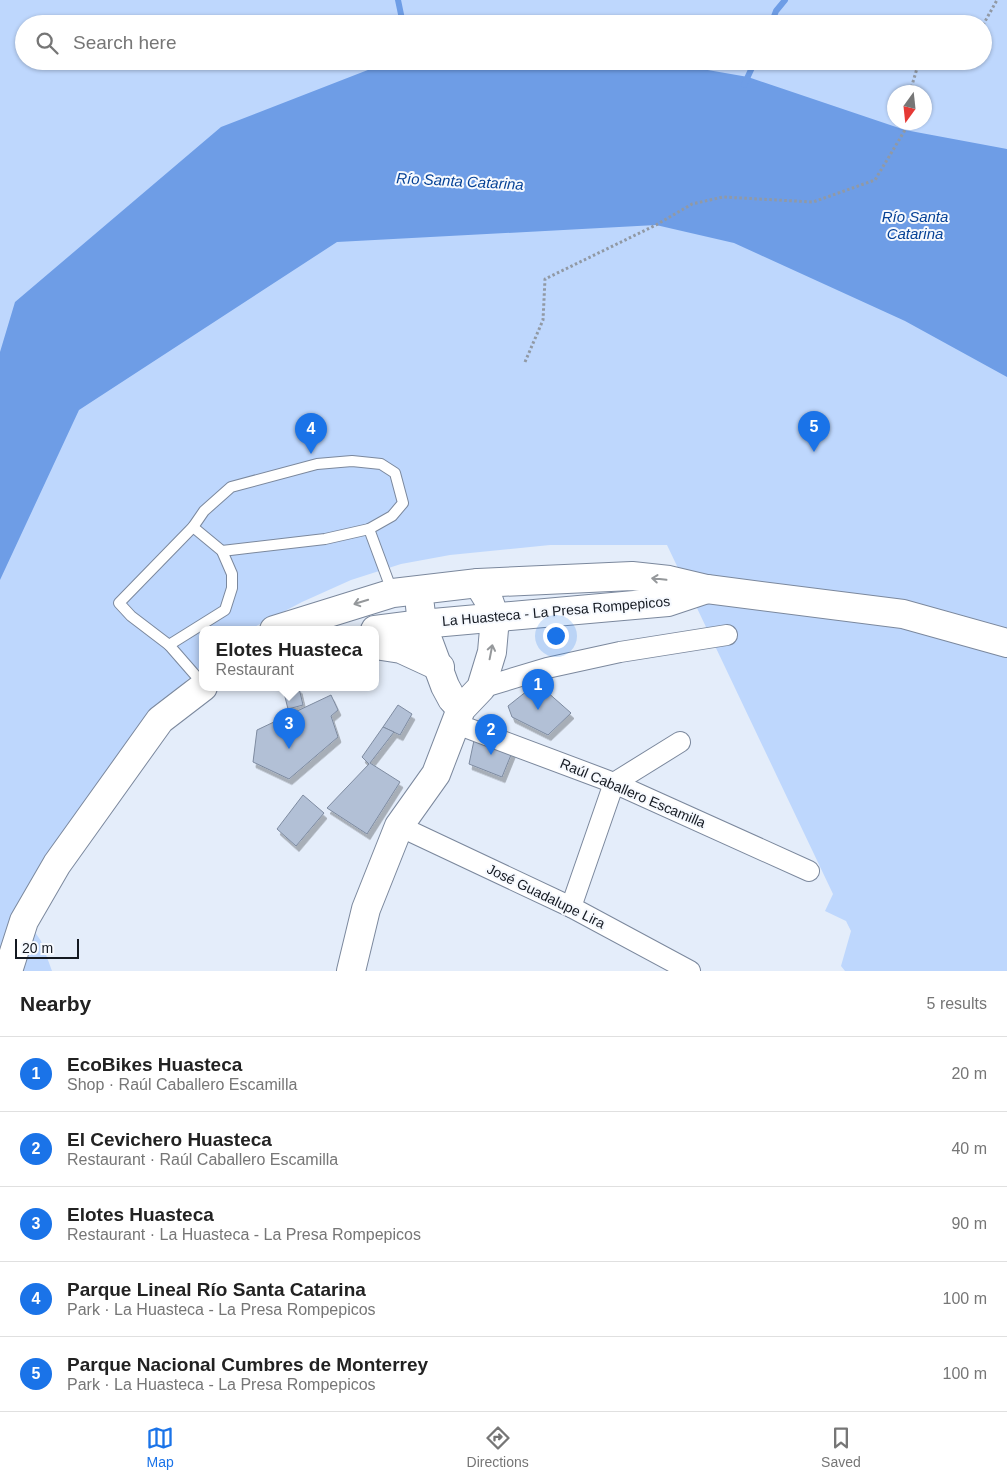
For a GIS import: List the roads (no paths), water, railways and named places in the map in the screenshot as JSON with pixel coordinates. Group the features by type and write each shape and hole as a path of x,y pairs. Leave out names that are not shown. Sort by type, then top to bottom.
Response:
{"main road":[{"name":"La Huasteca - La Presa Rompepicos","path":"287,626 393,593 426,588 478,583 632,576 669,580 707,589 903,614 1007,643"},
{"path":"351,971 366,910 399,826 436,774 458,716 481,688 492,652 495,618 489,601 478,583"},
{"path":"426,588 420,598 419,610 422,624 458,716"},
{"name":"La Huasteca - La Presa Rompepicos","path":"382,634 422,624 668,602 707,589"},
{"path":"393,593 382,634 401,649 440,667"},
{"path":"8,971 24,921 57,864 160,720 199,688"}],"street":[{"path":"481,688 547,668 611,654 727,634"},
{"name":"Raúl Caballero Escamilla","path":"458,716 614,783 809,871"},
{"path":"571,906 614,783 680,742"},
{"name":"José Guadalupe Lira","path":"399,826 571,906 690,971"}],"lane":[{"path":"199,680 169,645 131,616 119,602 193,527 204,511 231,487 317,464 352,461 381,464 395,473 403,503 392,516 369,529 325,538 222,551"},
{"path":"193,527 222,551 232,574 232,588 225,610 199,626"},
{"path":"369,529 379,551 393,593"},
{"path":"169,645 199,626"}],"water":[{"name":"Río Santa Catarina","path":"368,70 708,70 748,77 887,124 887,130 905,130 1007,149 1007,377 905,321 734,243 656,225 337,242 79,410 0,580 0,352 15,302 221,127"}],"waterway":[{"path":"398,0 401,15"},
{"path":"774,15 785,0"},
{"path":"744,85 751,70"}],"place":[{"name":"Parque Nacional Cumbres de Monterrey","path":"814,452"},
{"name":"Parque Lineal Río Santa Catarina","path":"311,454"},
{"name":"EcoBikes Huasteca","path":"538,710"},
{"name":"Elotes Huasteca","path":"289,749"},
{"name":"El Cevichero Huasteca","path":"491,755"}]}
